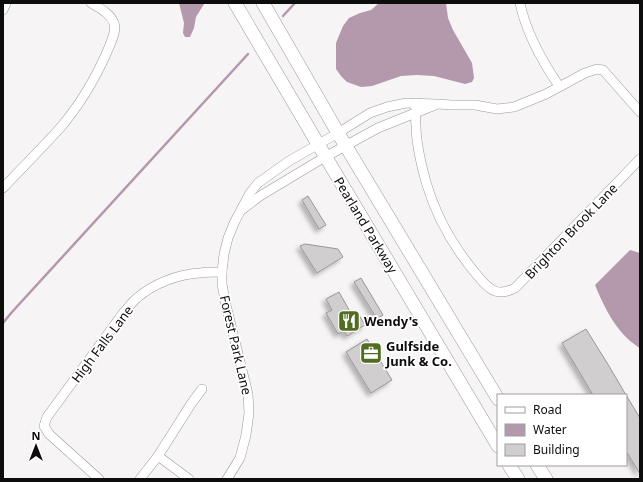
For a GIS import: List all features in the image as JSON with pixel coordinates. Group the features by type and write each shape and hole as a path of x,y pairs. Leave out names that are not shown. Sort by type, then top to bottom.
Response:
{"main road":[{"name":"Pearland Parkway","path":"235,3 325,157 497,444"},
{"name":"Pearland Parkway","path":"263,3 338,133 497,397"},
{"path":"510,466 518,479"},
{"path":"538,466 546,479"}],"street":[{"path":"3,10 6,3"},
{"path":"3,188 60,127 76,107 104,58 112,41 114,23 105,11 91,3"},
{"path":"520,3 528,30 539,53 559,86"},
{"name":"Forest Park Lane","path":"227,479 240,458 246,435 249,413 248,394 225,301 222,284 222,272 228,238 250,193 258,183 290,161 370,113 387,107 406,103 452,106 475,105 497,109 514,107 546,94 585,73 597,69 603,70 640,112"},
{"path":"416,103 416,113"},
{"path":"242,210 260,196 346,145 378,128 437,104"},
{"name":"Brighton Brook Lane","path":"416,113 415,124 421,160 426,182 440,219 470,267 485,285 496,292 508,292 515,288 640,159"},
{"name":"High Falls Lane","path":"99,479 48,434 44,426 47,417 124,312 136,299 147,291 177,277 198,273 222,272"},
{"path":"140,479 158,456 202,389"},
{"path":"158,456 189,479"}],"water":[{"path":"179,3 204,4 196,17 194,28 190,37 185,37 183,33 184,23"},
{"path":"379,3 446,3 448,18 453,30 472,63 474,78 472,82 465,84 434,76 417,75 401,76 372,86 361,87 347,82 336,69 336,43 343,26 349,18 371,10"},
{"path":"630,250 640,253 640,348 626,338 619,329 604,305 595,285"}],"building":[{"path":"308,196 326,225 319,229 302,200"},
{"path":"305,244 338,249 343,257 317,273 300,246"},
{"path":"361,278 383,315 377,319 354,282"},
{"path":"339,292 352,315 357,312 365,325 347,336 344,331 338,334 326,313 332,310 326,299"},
{"path":"586,329 625,394 592,394 562,343"},
{"path":"367,339 392,380 371,393 346,352"},
{"path":"627,397 640,418 640,474 627,453"}],"waterway":[{"path":"283,16 295,3"},
{"path":"3,323 248,54"}],"place":[{"name":"Wendy's","path":"349,321"},
{"name":"Gulfside Junk & Co.","path":"371,353"}]}
